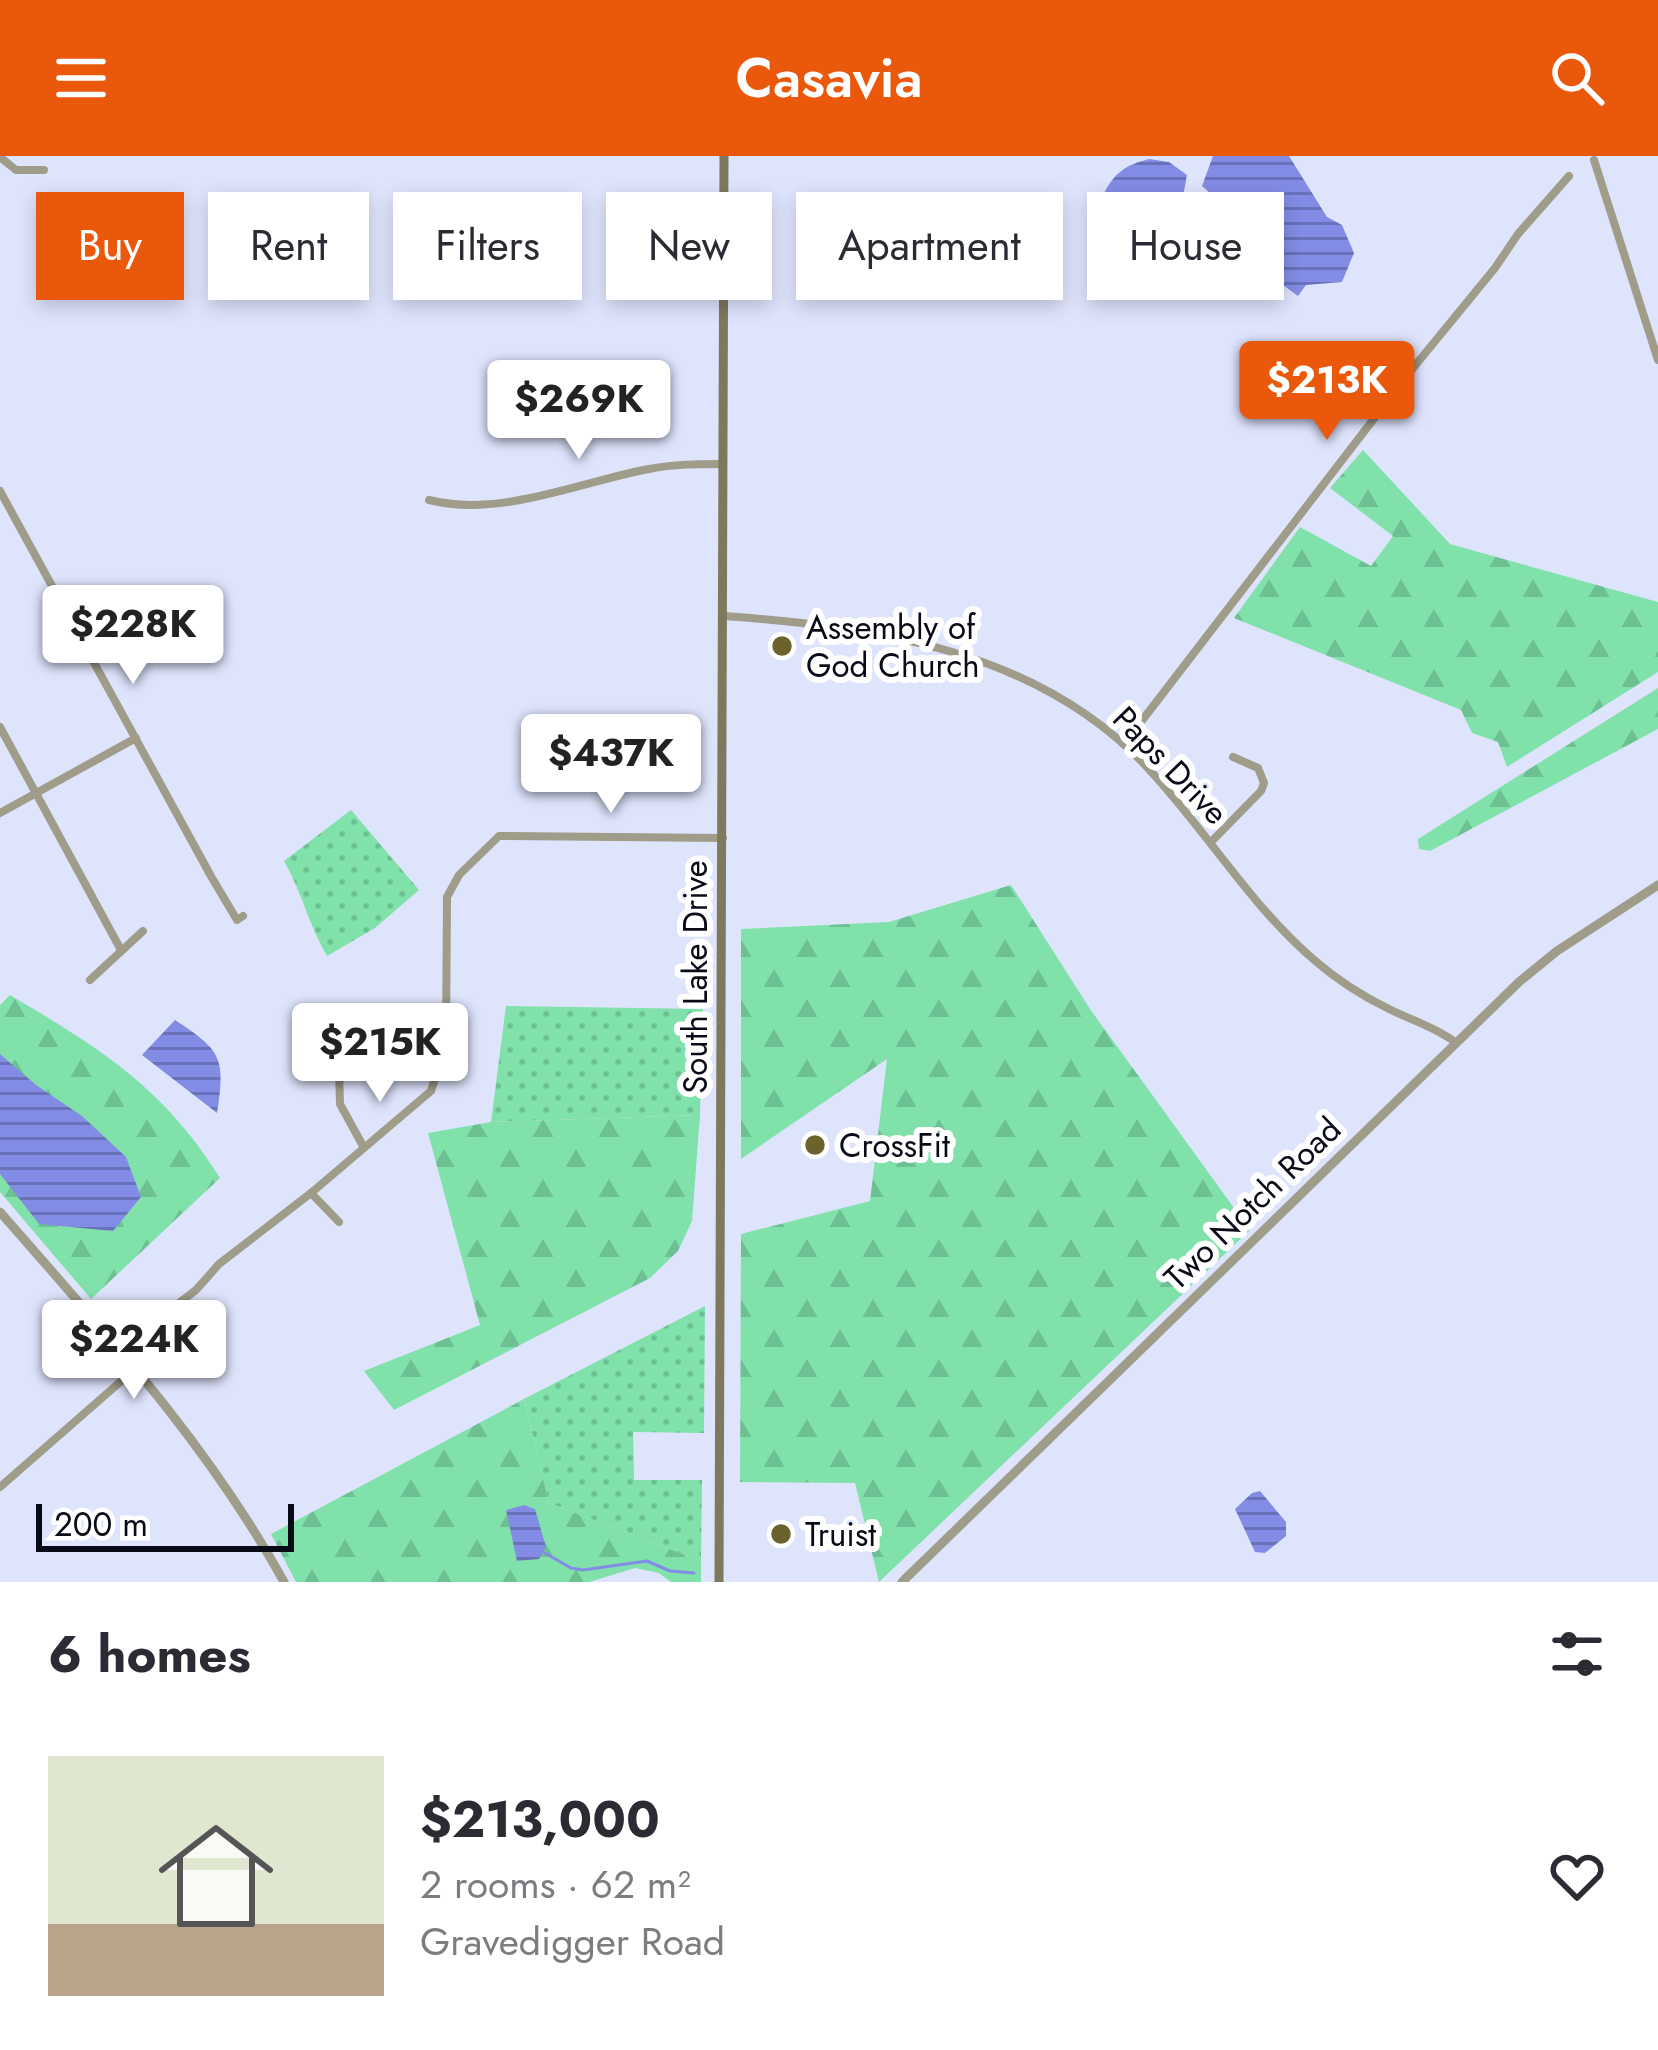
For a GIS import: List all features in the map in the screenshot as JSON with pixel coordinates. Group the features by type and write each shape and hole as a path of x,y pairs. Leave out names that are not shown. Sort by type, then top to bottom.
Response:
{"main road":[{"name":"South Lake Drive","path":"719,1582 724,156"}],"street":[{"path":"0,157 16,170 44,170"},
{"path":"1594,160 1658,360"},
{"path":"1124,744 1409,373 1569,176"},
{"path":"430,500 456,506 474,504 650,469 725,464"},
{"path":"0,491 220,892 237,920 243,916"},
{"name":"Paps Drive","path":"724,616 910,641 985,660 1044,686 1124,744 1212,841 1280,926 1322,967 1373,1001 1455,1042"},
{"path":"0,727 121,950"},
{"path":"0,813 136,737"},
{"path":"1212,841 1264,783 1258,768 1234,757"},
{"path":"145,1329 431,1091 446,1044 448,897 459,875 499,836 723,838"},
{"name":"Two Notch Road","path":"902,1582 1455,1042 1556,951 1658,885"},
{"path":"90,980 143,931"},
{"path":"339,1071 340,1104 363,1146"},
{"path":"311,1193 339,1222"},
{"path":"0,1212 191,1435 239,1504 284,1582"},
{"path":"0,1487 134,1369"}],"green space":[{"path":"1363,450 1450,544 1658,602 1658,672 1507,767 1498,742 1472,733 1461,710 1234,618 1300,527 1371,566 1393,536 1330,488"},
{"path":"1658,688 1658,729 1430,851 1419,849 1418,839"},
{"path":"351,810 419,890 375,928 327,956 284,861"},
{"path":"1011,885 1090,1009 1250,1230 879,1582 855,1483 740,1482 741,1234 870,1201 887,1059 741,1159 741,929 889,922"},
{"path":"10,995 128,1073 176,1119 220,1178 91,1299 0,1192 0,1005"},
{"path":"506,1006 703,1009 700,1115 491,1122"},
{"path":"700,1115 692,1221 678,1251 650,1278 394,1410 364,1371 480,1325 428,1133 491,1122"},
{"path":"705,1306 704,1433 633,1432 634,1480 702,1480 701,1561 549,1503 524,1399"},
{"path":"524,1399 549,1503 701,1561 701,1582 671,1582 659,1573 635,1568 589,1582 296,1582 271,1534"}],"water":[{"path":"1213,156 1289,156 1327,217 1342,225 1354,253 1342,282 1306,285 1298,296 1284,286 1284,192 1209,192 1202,186"},
{"path":"1149,159 1169,162 1187,175 1184,192 1105,192 1122,170"},
{"path":"175,1020 216,1056 221,1079 217,1113 142,1055"},
{"path":"0,1054 82,1116 126,1157 141,1197 113,1231 39,1224 0,1174"},
{"path":"1260,1491 1286,1522 1286,1536 1265,1553 1255,1552 1235,1509"},
{"path":"524,1505 535,1509 546,1547 539,1559 517,1561 506,1510"}],"waterway":[{"path":"545,1553 583,1570 647,1561 670,1571 694,1573"}],"place":[{"name":"Assembly of God Church","path":"782,646"},
{"name":"CrossFit","path":"815,1145"},
{"name":"Truist","path":"781,1534"}]}
